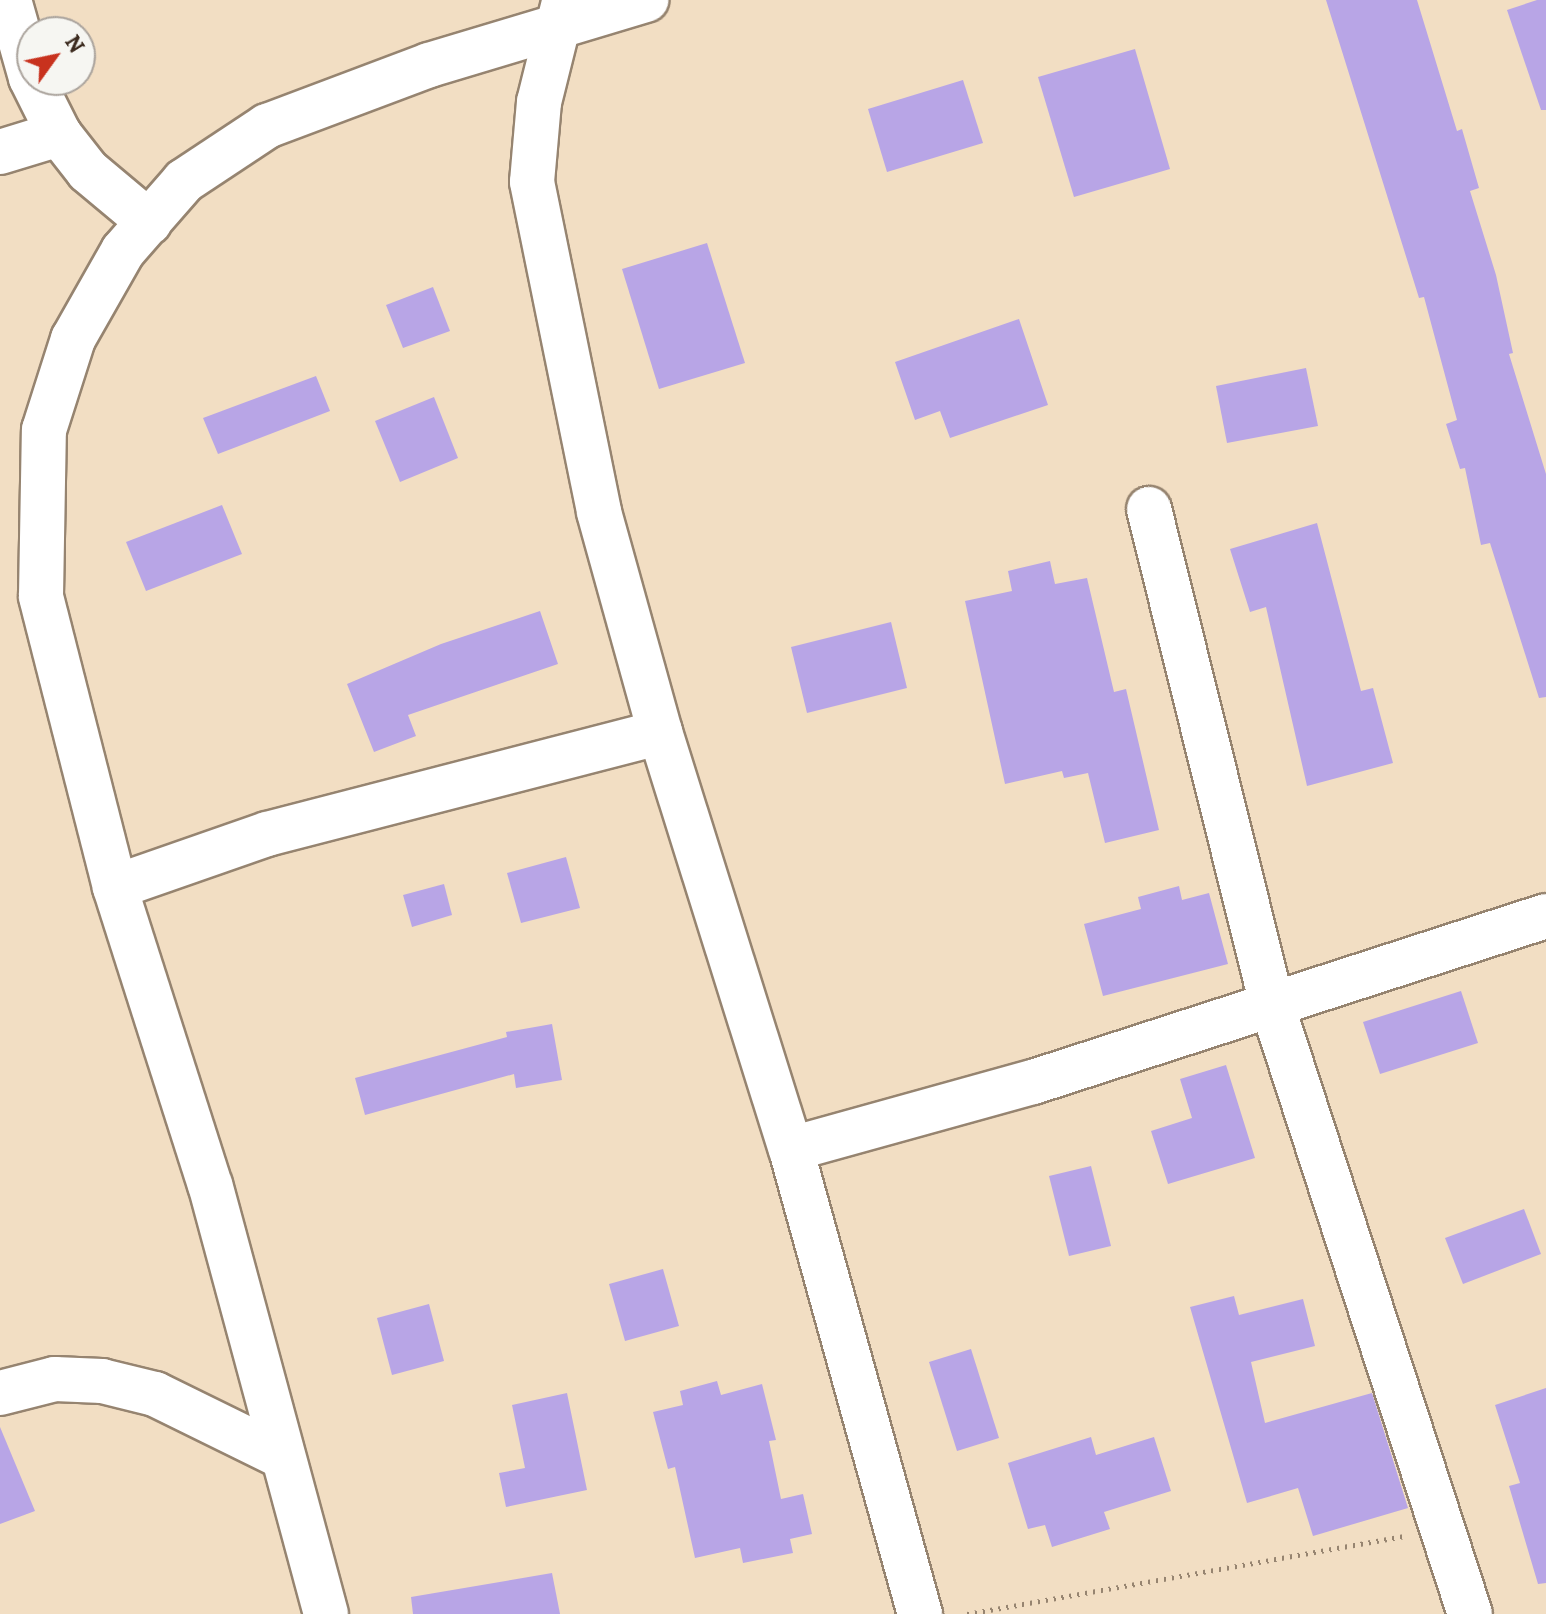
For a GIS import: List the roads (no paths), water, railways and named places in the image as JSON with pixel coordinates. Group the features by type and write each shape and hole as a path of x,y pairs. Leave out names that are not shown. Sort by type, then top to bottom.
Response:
{"street":[{"path":"9,0 31,78 59,134 88,171 149,222"},
{"path":"326,1614 210,1185 115,887 41,596 44,430 73,339 123,251 184,181 267,126 561,14 646,0"},
{"path":"561,14 539,102 532,182 599,512 660,732 791,1149 920,1614"},
{"path":"0,152 59,134"},
{"path":"1149,509 1272,1005 1470,1614"},
{"path":"115,887 267,834 660,732"},
{"path":"791,1149 1033,1082 1546,916"},
{"path":"0,1393 55,1379 102,1381 155,1394 281,1456"}]}
